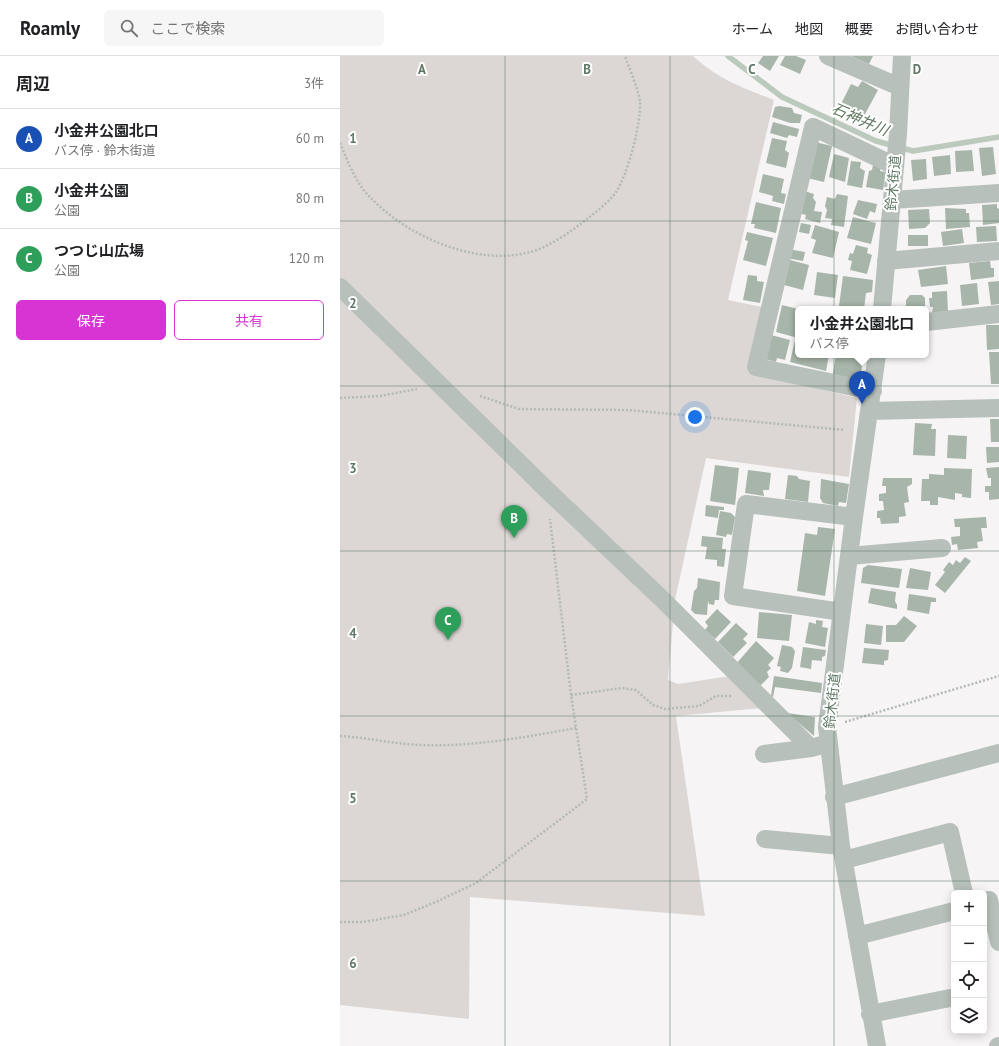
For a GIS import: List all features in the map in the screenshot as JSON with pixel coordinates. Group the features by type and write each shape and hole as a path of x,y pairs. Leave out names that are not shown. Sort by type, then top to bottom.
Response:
{"street":[{"path":"828,56 900,87"},
{"name":"鈴木街道","path":"882,306 898,134 902,56"},
{"path":"873,391 756,367 813,127 895,162"},
{"path":"892,200 999,193"},
{"path":"886,261 999,250"},
{"path":"340,288 547,490 663,600 811,748"},
{"path":"929,322 999,314"},
{"name":"鈴木街道","path":"877,358 854,517 828,735 834,797 842,853 877,1046"},
{"path":"869,411 999,408"},
{"path":"842,612 732,596 746,504 854,517"},
{"path":"850,556 942,548"},
{"path":"764,754 811,748 828,735"},
{"path":"834,797 999,753"},
{"path":"765,839 842,853 950,832 963,890"},
{"path":"991,899 999,942"},
{"path":"858,936 951,912"},
{"path":"870,1014 950,998"}],"path":[{"path":"340,143 352,172 368,196 387,213 423,237 460,251 496,256 531,252 570,233 597,211 616,192 633,152 640,101 625,56"},
{"path":"340,398 380,396 440,384"},
{"path":"476,395 519,409 628,410 845,430"},
{"path":"340,922 363,922 404,915 438,901 476,882 587,799 571,696 547,490"},
{"path":"828,735 999,676"},
{"path":"571,696 622,688 636,690 654,705 665,709 699,706 716,696 760,696"},
{"path":"340,736 407,744 462,745 519,738 576,728"}],"shaded area":[{"path":"340,56 693,56 721,77 741,87 774,100 728,300 762,307 748,372 857,398 849,477 706,458 675,600 668,680 678,684 730,676 763,708 676,716 705,916 470,897 469,1019 340,1005"}],"building":[{"path":"763,56 779,56 770,71 758,63"},
{"path":"785,56 796,56 806,60 800,74 780,65"},
{"path":"851,56 873,56 869,64"},
{"path":"862,81 878,90 864,116 841,104 851,84 858,87"},
{"path":"779,106 792,108 794,113 802,115 800,123 790,123 772,117 775,107"},
{"path":"773,122 799,129 797,137 789,135 787,138 770,133"},
{"path":"772,138 787,141 785,150 789,153 786,168 766,163"},
{"path":"815,142 832,146 824,182 807,178"},
{"path":"993,147 996,174 982,176 979,148"},
{"path":"972,150 974,171 956,172 955,151"},
{"path":"834,154 849,158 845,182 829,177"},
{"path":"950,155 951,174 934,176 932,157"},
{"path":"926,159 927,179 913,181 911,160"},
{"path":"851,161 861,162 860,168 865,171 862,188 847,185"},
{"path":"873,165 881,166 880,171 886,172 883,190 866,187 869,171 872,170"},
{"path":"763,174 784,179 781,193 786,194 784,204 772,201 773,196 759,192"},
{"path":"804,191 814,194 813,198 816,202 814,211 822,212 820,223 805,219 806,215 798,213"},
{"path":"837,194 848,196 844,227 831,225 832,219 825,218 827,210 825,206 827,197 835,199"},
{"path":"858,200 877,204 875,213 870,211 867,219 853,214"},
{"path":"756,202 781,208 776,233 754,228 755,224 751,224"},
{"path":"997,204 997,208 999,209 999,223 983,225 982,205"},
{"path":"945,208 966,209 966,213 969,213 970,227 946,229"},
{"path":"929,209 930,223 925,228 909,229 908,210"},
{"path":"853,217 876,223 871,244 847,238"},
{"path":"801,223 811,225 809,234 799,232"},
{"path":"815,225 839,232 833,258 812,253 816,240 811,238"},
{"path":"996,226 997,241 977,242 976,227"},
{"path":"962,229 964,243 943,246 941,232"},
{"path":"747,232 773,238 766,266 743,260 748,241 745,240"},
{"path":"908,235 928,235 928,246 908,246"},
{"path":"856,245 868,248 867,253 872,255 867,274 850,270 852,261 848,260 850,253 853,254"},
{"path":"788,249 805,252 803,261 786,258"},
{"path":"790,260 809,265 803,290 784,285"},
{"path":"990,261 991,268 994,268 994,277 971,280 969,263"},
{"path":"946,266 948,284 921,287 918,270"},
{"path":"817,272 838,275 835,298 814,295"},
{"path":"748,275 757,276 757,281 764,282 760,303 743,300"},
{"path":"843,276 873,280 872,292 866,293 864,306 839,306"},
{"path":"999,281 999,304 991,305 988,282"},
{"path":"977,283 979,304 962,306 960,285"},
{"path":"947,291 948,311 932,313 933,307 930,307 929,298 932,298 932,292"},
{"path":"910,295 922,295 925,298 925,306 906,306 906,300"},
{"path":"782,305 795,308 795,337 776,332"},
{"path":"986,325 999,325 999,349 987,350"},
{"path":"771,335 790,340 785,360 777,358 776,362 765,359"},
{"path":"795,340 795,358 828,358 826,371 790,362"},
{"path":"989,352 999,352 999,384 991,384"},
{"path":"836,358 863,358 859,384 832,379"},
{"path":"990,419 999,419 999,442 991,442"},
{"path":"915,423 932,424 931,429 936,429 935,456 913,455"},
{"path":"948,435 967,436 966,459 947,458"},
{"path":"986,447 999,447 999,462 987,463"},
{"path":"715,465 739,468 735,505 710,501"},
{"path":"999,467 999,499 989,500 989,492 985,492 985,486 991,486 991,478 988,478 986,468"},
{"path":"944,468 972,469 971,498 962,497 962,494 955,493 955,500 938,497 938,505 930,505 930,501 921,501 922,479 929,479 929,474 944,475"},
{"path":"748,470 771,473 769,490 763,490 764,496 745,493"},
{"path":"788,475 797,476 799,479 810,481 808,502 785,499"},
{"path":"883,478 912,478 912,484 907,487 909,502 904,503 906,516 899,517 899,523 881,524 880,518 877,518 877,511 884,510 883,501 879,501 879,494 886,493 886,486 882,486"},
{"path":"821,479 849,484 846,503 839,502 838,506 823,503 820,498"},
{"path":"706,505 724,507 724,510 719,510 718,518 705,516"},
{"path":"720,511 731,513 735,517 732,535 727,534 726,537 716,535"},
{"path":"986,517 987,528 981,528 983,541 977,542 978,548 958,550 957,544 952,545 951,537 960,536 960,527 955,527 954,519"},
{"path":"818,527 835,529 825,596 797,591 805,533 817,535"},
{"path":"702,536 723,538 722,549 726,549 724,567 717,566 717,560 705,559 707,547 701,546"},
{"path":"965,557 971,561 945,593 935,585 945,572 943,570 949,562 953,565 956,560 960,563"},
{"path":"868,565 902,569 899,588 861,583 863,568"},
{"path":"910,568 931,572 928,590 906,588"},
{"path":"698,578 720,582 719,600 715,600 714,605 709,604 708,601 707,615 695,614 691,610"},
{"path":"871,588 896,592 895,601 897,609 868,603"},
{"path":"909,594 936,598 936,602 931,602 929,614 907,610"},
{"path":"717,609 731,622 715,639 705,630 708,626 705,622"},
{"path":"759,612 792,615 789,641 757,638"},
{"path":"904,616 917,626 904,642 886,642 886,625 896,625"},
{"path":"816,620 823,621 822,627 828,628 825,647 805,643 809,622 816,624"},
{"path":"736,623 748,634 743,639 747,643 733,657 718,642"},
{"path":"866,624 883,626 881,645 864,643"},
{"path":"756,641 774,658 768,665 771,668 767,672 769,677 760,686 736,664"},
{"path":"782,645 792,647 795,651 792,668 788,673 780,671 781,667 777,666"},
{"path":"803,647 826,650 825,656 822,657 822,661 812,660 811,669 800,667"},
{"path":"864,648 889,650 888,660 884,661 884,665 862,663"},
{"path":"774,676 822,683 821,693 775,687 773,697 771,696"},
{"path":"787,713 815,717 814,736"}],"waterway":[{"name":"石神井川","path":"728,56 782,97 876,141 913,151 999,137"}],"place":[{"name":"小金井公園北口","path":"862,404"},
{"name":"小金井公園","path":"514,538"},
{"name":"つつじ山広場","path":"448,640"}]}
